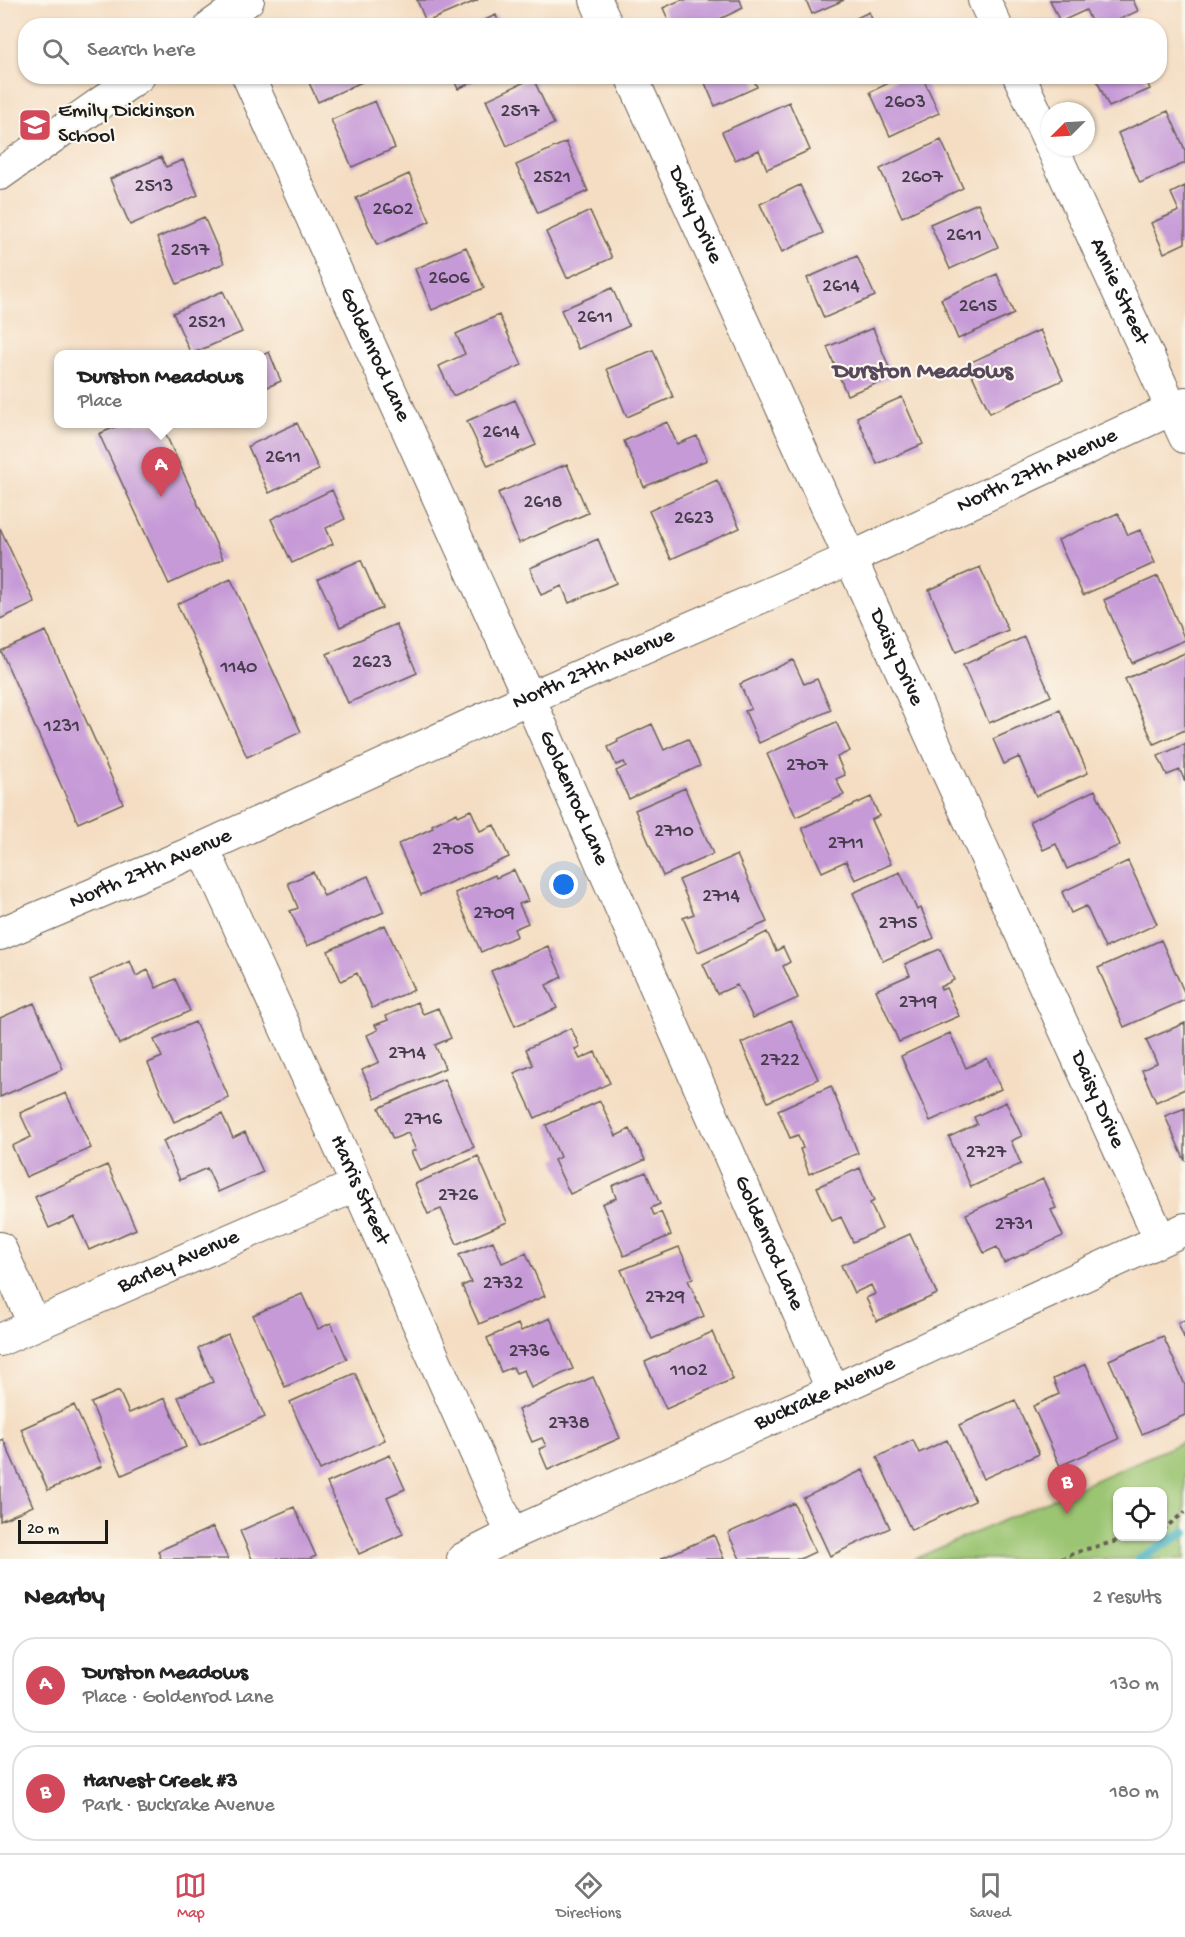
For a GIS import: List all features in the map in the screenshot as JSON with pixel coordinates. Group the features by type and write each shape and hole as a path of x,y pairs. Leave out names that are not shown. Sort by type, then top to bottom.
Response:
{"street":[{"path":"225,18 248,0"},
{"path":"596,0 604,18"},
{"path":"984,0 992,18"},
{"path":"0,174 128,84"},
{"name":"Goldenrod Lane","path":"252,84 529,698 833,1391"},
{"name":"Daisy Drive","path":"635,84 851,558 1172,1234"},
{"name":"Annie Street","path":"1023,84 1041,123"},
{"name":"Annie Street","path":"1056,156 1179,405 1185,437"},
{"name":"North 27th Avenue","path":"0,934 204,848 529,698 851,558 1179,405"},
{"name":"Harris Street","path":"204,848 512,1534"},
{"name":"Barley Avenue","path":"0,1340 357,1185"},
{"name":"Buckrake Avenue","path":"463,1559 512,1534 833,1391 1172,1234"},
{"path":"0,1248 34,1324"}],"path":[{"path":"1167,1526 1185,1512"},
{"path":"1061,1559 1083,1550 1118,1541"}],"green space":[{"path":"1185,1441 1185,1559 914,1559"}],"building":[{"path":"417,0 478,0 435,18 424,18"},
{"path":"681,0 740,0 743,8 722,18 667,18 663,8"},
{"path":"806,0 844,0 812,14"},
{"path":"1050,0 1133,0 1138,11 1123,18 1090,18 1086,10 1069,18 1058,18"},
{"path":"869,12 872,18 857,18"},
{"path":"310,84 357,84 318,102"},
{"path":"456,84 468,84 458,89"},
{"path":"520,84 536,84 554,124 507,146 486,100"},
{"path":"705,84 756,84 757,87 715,106"},
{"path":"886,84 926,84 939,113 890,136 870,92"},
{"path":"1099,84 1148,84 1150,89 1109,107"},
{"path":"375,101 395,148 352,167 331,120"},
{"path":"789,102 810,150 767,169 759,150 735,160 722,132"},
{"path":"1168,111 1185,150 1185,163 1140,183 1118,133"},
{"path":"941,140 963,188 902,217 880,169"},
{"path":"566,142 588,191 538,213 516,165"},
{"path":"161,157 166,167 183,160 198,195 130,225 110,179"},
{"path":"409,174 430,221 377,245 356,198"},
{"path":"800,185 823,233 782,252 760,204"},
{"path":"1185,186 1185,243 1164,253 1151,223 1179,211 1171,193"},
{"path":"978,203 998,247 950,269 930,224"},
{"path":"590,211 612,258 567,278 546,232"},
{"path":"204,217 224,263 177,284 157,238"},
{"path":"466,247 484,288 432,310 415,269"},
{"path":"857,256 875,296 824,318 807,278"},
{"path":"997,274 1014,314 958,339 941,299"},
{"path":"612,288 629,326 578,349 561,310"},
{"path":"223,291 242,332 200,350 189,350 173,313"},
{"path":"499,315 522,365 453,396 439,366 465,354 456,334"},
{"path":"873,328 893,377 847,395 827,347"},
{"path":"1040,330 1063,380 990,413 967,364"},
{"path":"653,350 673,397 627,417 607,369"},
{"path":"269,352 281,381 267,387 267,353"},
{"path":"902,397 923,444 877,464 857,417"},
{"path":"515,400 536,445 488,466 467,421"},
{"path":"667,422 677,444 697,436 707,460 644,487 624,441"},
{"path":"297,423 319,470 269,493 248,446"},
{"path":"113,428 163,428 223,559 169,584 99,434"},
{"path":"567,464 588,513 519,543 498,493"},
{"path":"717,480 740,528 671,559 649,511"},
{"path":"332,490 345,519 326,528 333,544 292,563 271,519"},
{"path":"1118,513 1128,535 1140,530 1155,563 1083,595 1058,540"},
{"path":"0,528 35,603 0,619"},
{"path":"598,539 616,583 569,603 562,586 541,595 530,568"},
{"path":"361,560 382,608 340,627 318,579"},
{"path":"980,567 1008,630 956,652 929,590"},
{"path":"1158,576 1185,640 1132,663 1104,600"},
{"path":"231,579 301,732 247,757 177,604"},
{"path":"396,624 417,673 348,703 327,654"},
{"path":"46,631 123,803 78,823 1,651"},
{"path":"1024,637 1051,696 989,723 963,665"},
{"path":"1185,653 1185,730 1154,744 1125,679"},
{"path":"793,660 804,684 817,679 831,710 759,743 745,711 751,709 740,684"},
{"path":"1060,710 1088,773 1036,796 1019,757 1004,764 993,739"},
{"path":"836,722 850,751 837,757 845,775 836,779 844,795 796,817 767,754"},
{"path":"652,724 664,750 688,739 700,766 629,799 616,771 626,766 624,762 616,765 608,747 618,742 617,740"},
{"path":"1185,744 1185,782 1180,770 1167,775 1158,756"},
{"path":"685,788 713,854 663,876 635,810"},
{"path":"1095,790 1120,845 1067,869 1056,844 1043,850 1030,821"},
{"path":"871,797 879,816 871,820 891,864 855,880 846,861 822,872 802,828"},
{"path":"471,810 480,831 494,825 509,857 421,895 398,844 433,828 432,825 457,813 458,816"},
{"path":"737,855 767,922 698,952 683,918 694,914 679,880"},
{"path":"1128,861 1157,924 1105,948 1086,906 1071,913 1062,892"},
{"path":"514,870 528,901 519,904 528,923 514,929 517,936 481,952 455,893 495,875 496,878"},
{"path":"313,872 324,896 368,876 384,912 307,946 290,911 298,908 288,883"},
{"path":"900,872 917,910 921,908 934,938 883,961 853,893"},
{"path":"385,925 414,990 372,1008 357,973 341,981 328,951"},
{"path":"767,932 776,951 783,947 790,962 783,966 798,998 753,1018 737,985 717,994 703,964"},
{"path":"1161,940 1185,994 1185,1000 1124,1027 1098,968"},
{"path":"548,946 562,977 546,985 557,1008 515,1026 491,971"},
{"path":"940,949 954,980 940,987 941,990 946,988 959,1016 899,1042 876,990 910,975 905,964"},
{"path":"130,961 136,976 148,970 156,988 175,979 190,1011 119,1044 90,980"},
{"path":"417,1002 423,1014 438,1008 451,1038 435,1045 445,1068 375,1099 362,1070 379,1062 367,1035 378,1030 375,1025 388,1020 386,1016"},
{"path":"34,1003 63,1069 0,1097 0,1018"},
{"path":"791,1020 818,1079 768,1102 741,1043"},
{"path":"195,1022 229,1098 174,1122 148,1063 162,1057 154,1040"},
{"path":"1185,1023 1185,1089 1156,1102 1142,1070 1157,1063 1146,1040"},
{"path":"571,1028 580,1047 575,1049 580,1059 595,1052 610,1083 535,1118 514,1073 533,1065 526,1049"},
{"path":"950,1033 966,1068 987,1058 1001,1089 930,1121 901,1056"},
{"path":"444,1079 474,1147 420,1171 411,1152 416,1150 408,1133 393,1139 379,1108"},
{"path":"831,1086 858,1153 809,1174 800,1149 803,1148 798,1135 790,1138 778,1110"},
{"path":"66,1093 91,1148 26,1177 12,1146 31,1137 20,1113"},
{"path":"600,1101 616,1136 630,1129 645,1160 570,1194 554,1160 560,1157 546,1125"},
{"path":"1006,1102 1022,1136 1011,1141 1021,1164 971,1187 949,1137 977,1124 974,1117"},
{"path":"1185,1108 1185,1161 1165,1116"},
{"path":"222,1114 233,1138 245,1132 263,1172 218,1192 207,1168 180,1180 163,1141"},
{"path":"478,1156 507,1222 457,1244 441,1209 428,1214 415,1184"},
{"path":"107,1165 136,1229 89,1250 74,1217 49,1228 35,1197"},
{"path":"860,1168 874,1201 870,1203 882,1229 853,1242 841,1217 832,1221 817,1187"},
{"path":"646,1172 660,1204 651,1208 654,1215 661,1212 671,1235 624,1256 602,1204 616,1198 612,1186"},
{"path":"1043,1179 1056,1208 1051,1210 1063,1236 1004,1263 997,1247 984,1253 966,1214"},
{"path":"910,1234 937,1294 877,1321 866,1298 875,1294 871,1285 854,1293 841,1265"},
{"path":"493,1241 502,1263 526,1253 545,1296 479,1324 462,1286 471,1282 459,1255"},
{"path":"679,1247 693,1278 688,1280 704,1316 652,1339 621,1270"},
{"path":"302,1294 318,1329 331,1323 347,1359 285,1387 253,1315"},
{"path":"550,1318 573,1369 531,1388 524,1370 516,1373 513,1367 501,1372 487,1338 518,1324 521,1331"},
{"path":"1185,1320 1185,1340 1178,1323"},
{"path":"712,1332 733,1379 666,1409 645,1362"},
{"path":"228,1334 265,1417 200,1446 178,1397 213,1382 198,1348"},
{"path":"1163,1336 1185,1385 1185,1415 1142,1434 1109,1360"},
{"path":"1086,1364 1119,1439 1060,1466 1033,1406 1059,1394 1053,1379"},
{"path":"355,1373 385,1440 320,1470 290,1402"},
{"path":"593,1377 620,1438 548,1470 539,1449 546,1446 542,1438 532,1442 518,1410"},
{"path":"119,1391 129,1413 165,1398 186,1447 122,1475 91,1403"},
{"path":"1015,1400 1039,1454 983,1479 959,1425"},
{"path":"74,1405 102,1466 48,1490 21,1429"},
{"path":"3,1439 33,1506 0,1521 0,1441"},
{"path":"913,1440 919,1453 947,1440 975,1501 911,1530 877,1457"},
{"path":"390,1455 405,1489 387,1497 403,1534 359,1554 327,1483"},
{"path":"863,1470 890,1528 830,1556 803,1498"},
{"path":"794,1503 815,1552 800,1559 740,1559 728,1533"},
{"path":"294,1507 316,1556 309,1559 252,1559 240,1531"},
{"path":"213,1527 228,1559 161,1559 158,1551"},
{"path":"714,1535 724,1559 660,1559"}],"waterway":[{"path":"1139,1559 1185,1532"}],"place":[{"name":"Emily Dickinson School","path":"35,125"},
{"name":"Durston Meadows","path":"161,497"},
{"name":"Harvest Creek #3","path":"1067,1514"}],"district":[{"name":"Durston Meadows","path":"923,372"}]}
